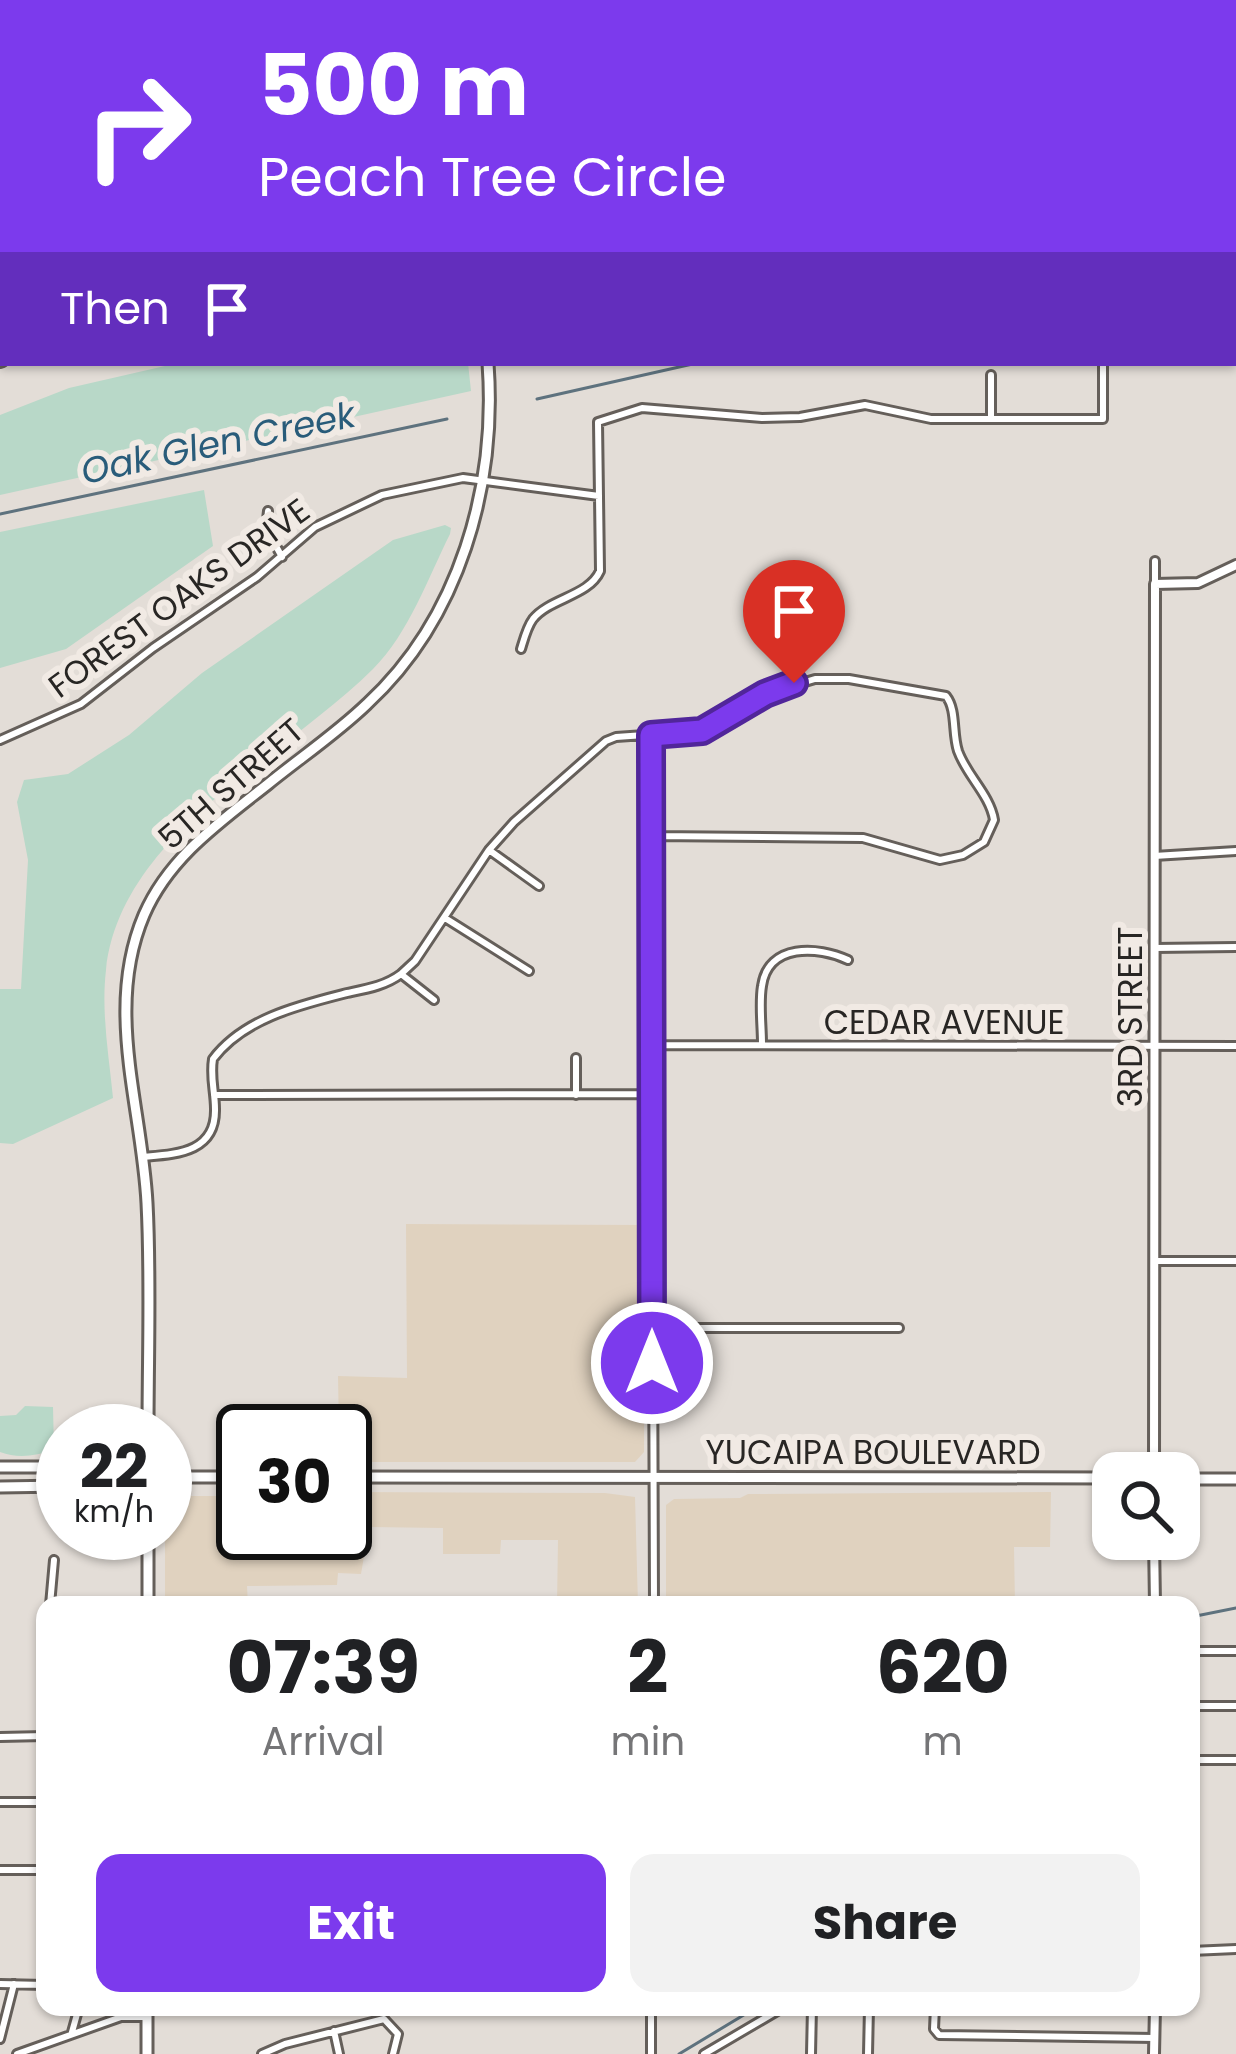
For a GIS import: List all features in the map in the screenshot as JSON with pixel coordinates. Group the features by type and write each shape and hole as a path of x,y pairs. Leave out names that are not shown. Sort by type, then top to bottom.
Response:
{"main road":[{"name":"5TH STREET","path":"148,1404 148,1220 124,1020 129,960 146,911 173,867 200,838 368,703 429,628 464,553 484,480 488,366"},
{"path":"0,1467 36,1467"},
{"name":"YUCAIPA BOULEVARD","path":"372,1477 1092,1478"},
{"path":"1200,1479 1236,1479"},
{"path":"0,1487 36,1486"},
{"path":"148,1560 148,1596"},
{"path":"147,2016 147,2054"}],"street":[{"path":"521,649 531,621 550,605 596,581 600,572 598,422 642,408 762,418 800,417 865,405 931,419 1103,419 1103,366"},
{"path":"991,375 992,419"},
{"name":"FOREST OAKS DRIVE","path":"0,740 81,704 282,557 315,527 382,495 450,479 599,496"},
{"path":"268,511 266,527 282,557"},
{"name":"3RD STREET","path":"1154,1452 1155,560"},
{"path":"1156,584 1198,583 1236,565"},
{"path":"143,1157 180,1154 199,1146 214,1125 211,1068 225,1045 278,1012 384,984 416,961 489,850 606,741 702,731 765,694 815,679 849,679 939,693 950,699 959,755 988,801 994,820 984,842 963,855 940,860 863,838 653,836"},
{"path":"651,735 653,1596"},
{"path":"489,850 539,886"},
{"path":"1154,856 1236,851"},
{"path":"445,918 529,971"},
{"path":"1154,948 1236,947"},
{"path":"762,1045 763,982 775,960 812,950 848,960"},
{"path":"401,974 434,1000"},
{"name":"CEDAR AVENUE","path":"652,1046 1236,1046"},
{"path":"575,1058 575,1095"},
{"path":"214,1095 652,1094"},
{"path":"1154,1261 1236,1261"},
{"path":"652,1328 899,1328"},
{"path":"51,1596 54,1560"},
{"path":"1154,1560 1155,1596"},
{"path":"1200,1651 1236,1651"},
{"path":"1200,1706 1236,1706"},
{"path":"0,1737 36,1736"},
{"path":"1200,1760 1236,1760"},
{"path":"0,1802 36,1802"},
{"path":"0,1870 36,1870"},
{"path":"1200,1951 1236,1949"},
{"path":"0,1984 36,1985"},
{"path":"0,2038 14,1984"},
{"path":"71,2035 76,2016"},
{"path":"17,2054 126,2016"},
{"path":"651,2054 652,2016"},
{"path":"704,2054 769,2016"},
{"path":"811,2054 812,2016"},
{"path":"868,2016 868,2054"},
{"path":"935,2016 939,2035 1154,2038"},
{"path":"1154,2054 1155,2016"},
{"path":"262,2054 388,2020 398,2034 393,2054"},
{"path":"334,2031 340,2054"}],"shaded area":[{"path":"406,1224 645,1225 644,1452 635,1462 372,1462 372,1404 339,1404 338,1376 407,1378"},
{"path":"372,1492 635,1497 638,1596 557,1596 558,1540 501,1540 500,1554 443,1554 443,1528 372,1527"},
{"path":"1051,1492 1050,1547 1014,1547 1015,1596 666,1596 666,1505 674,1499 748,1494"},
{"path":"192,1496 216,1496 216,1560 363,1560 361,1574 338,1573 337,1585 247,1586 248,1596 165,1596 165,1560 192,1560"}],"green space":[{"path":"165,366 468,366 471,391 0,495 0,415 69,388"},
{"path":"204,490 213,546 66,649 0,668 0,532"},
{"path":"445,525 451,528 450,534 386,655 337,702 212,801 142,878 118,921 106,970 105,1018 113,1098 13,1144 0,1143 0,989 21,989 28,860 17,802 24,780 68,774 129,735 202,673 393,540"},
{"path":"25,1406 36,1406 36,1454 0,1452 0,1416 16,1415"}],"waterway":[{"name":"Oak Glen Creek","path":"537,399 684,366"},
{"name":"Oak Glen Creek","path":"0,514 447,419"},
{"path":"1200,1615 1236,1608"},
{"path":"679,2054 742,2016"}],"route":[{"path":"652,1363 651,735 702,731 765,694 794,683"}]}
